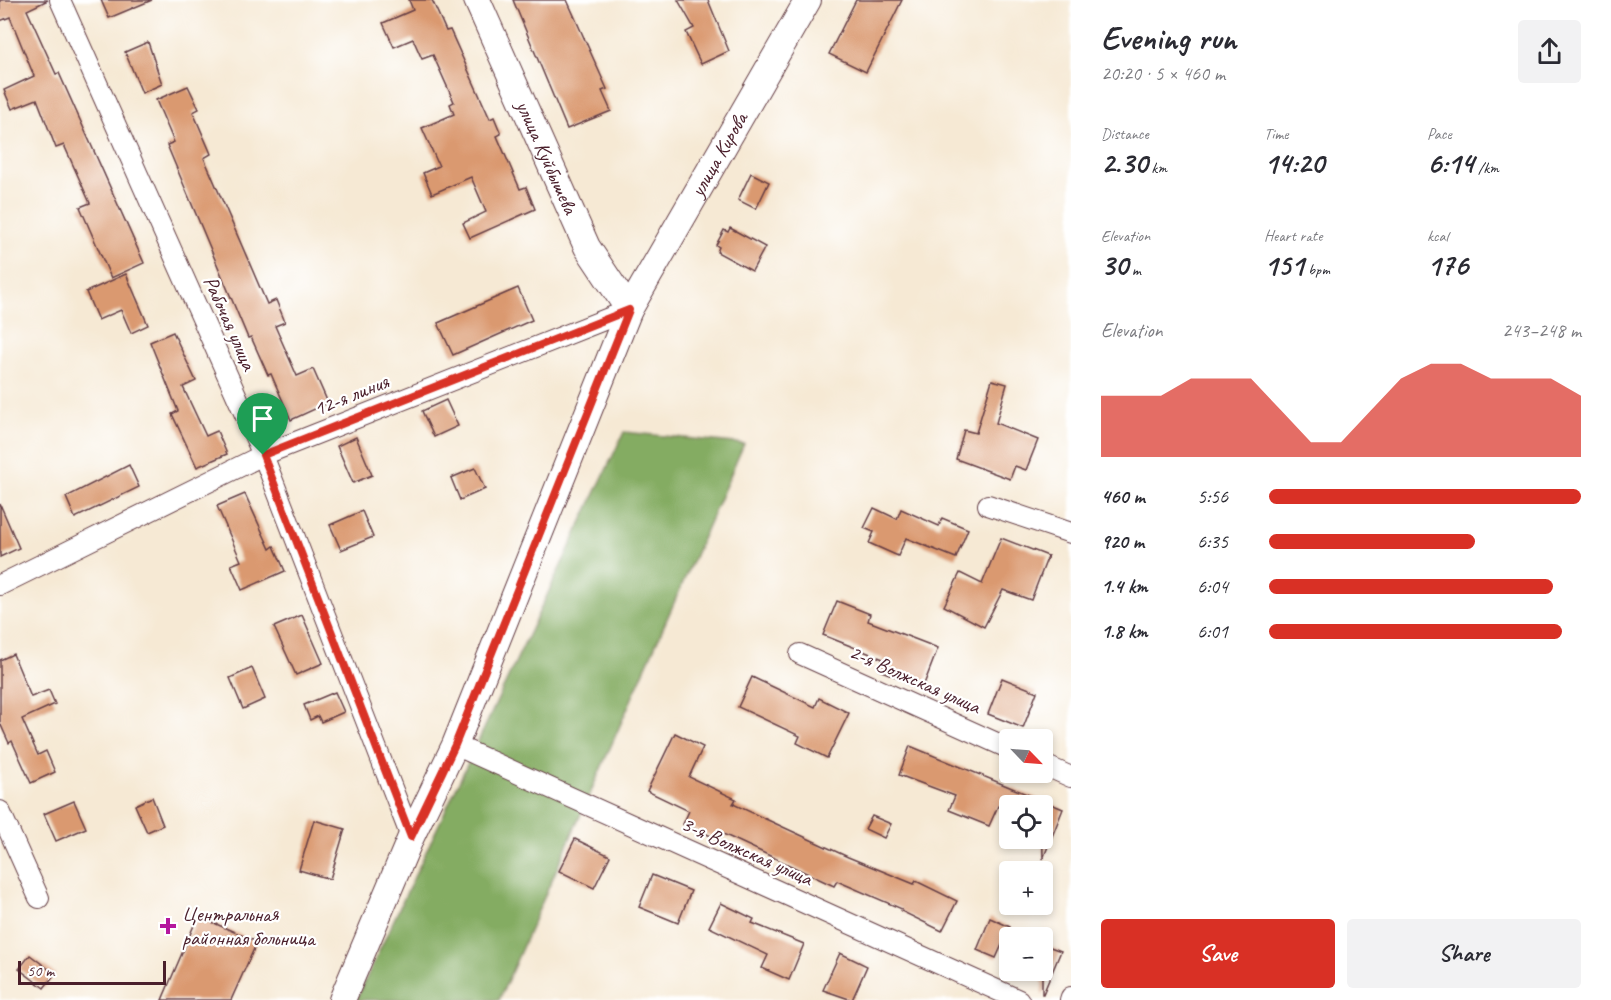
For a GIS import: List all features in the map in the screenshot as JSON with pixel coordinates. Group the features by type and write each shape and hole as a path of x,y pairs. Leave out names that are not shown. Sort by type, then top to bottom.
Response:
{"street":[{"name":"Рабочая улица","path":"60,0 263,455 411,837"},
{"name":"улица Куйбышева","path":"477,0 587,247 629,310"},
{"name":"улица Кирова","path":"342,1000 411,837 455,745 629,310 808,0"},
{"name":"12-я линия","path":"0,585 263,455 629,310"},
{"path":"988,505 1071,533"},
{"name":"2-я Волжская улица","path":"800,654 999,744"},
{"name":"3-я Волжская улица","path":"455,745 1019,1000"},
{"path":"1053,769 1071,777"},
{"path":"0,811 39,898"}],"green space":[{"path":"624,432 744,444 499,1000 356,1000"}],"building":[{"path":"0,0 48,0 27,10 56,74 59,73 144,263 111,278 80,207 90,203 64,145 56,148 37,99 12,109 4,90 34,76 10,17 0,21"},
{"path":"101,0 152,0 109,18"},
{"path":"409,0 432,0 446,31 450,30 490,119 494,117 501,134 497,136 520,189 526,187 535,209 470,238 463,223 486,212 471,177 432,194 423,173 439,166 422,128 454,114 450,104 454,102 433,55 422,59 413,39 394,47 383,23 413,10"},
{"path":"513,0 567,0 607,89 602,91 611,111 567,129"},
{"path":"678,0 708,0 729,51 701,64 686,32 694,28"},
{"path":"856,0 902,0 866,72 829,54"},
{"path":"148,42 162,84 142,93 125,52"},
{"path":"188,86 199,109 193,112 211,154 204,158 267,304 276,300 285,322 275,326 297,376 313,369 328,403 291,420 271,374 268,375 251,337 248,338 167,145 174,142 156,100"},
{"path":"751,173 769,182 756,209 738,200"},
{"path":"730,228 765,247 752,271 717,252 719,247 716,245 724,230 728,232"},
{"path":"126,274 148,325 131,333 121,310 98,320 86,292"},
{"path":"518,288 532,320 453,355 438,323"},
{"path":"173,332 196,381 183,387 206,436 217,431 227,454 197,467 172,414 178,411 150,342"},
{"path":"992,380 1007,384 996,423 1038,440 1026,470 1015,466 1010,479 956,459 964,430 976,433"},
{"path":"446,400 458,426 434,437 422,411"},
{"path":"356,437 372,475 353,483 337,446"},
{"path":"129,465 139,487 75,518 66,497"},
{"path":"475,468 485,489 460,500 451,478"},
{"path":"245,494 270,549 274,546 285,571 242,590 231,565 241,561 217,506"},
{"path":"0,504 19,548 0,557"},
{"path":"874,508 897,519 901,509 939,526 942,518 968,529 956,558 906,538 898,556 869,543 874,532 864,528"},
{"path":"362,511 373,537 341,550 330,525"},
{"path":"1001,538 1048,556 1031,600 1003,590 984,627 944,606 960,573 982,584"},
{"path":"837,601 870,614 868,621 938,648 923,687 879,670 883,659 823,635"},
{"path":"302,615 323,663 296,675 274,627"},
{"path":"13,654 31,697 49,690 55,704 22,719 38,755 46,751 55,772 31,783 12,741 9,743 0,723 0,660"},
{"path":"252,668 265,699 243,709 230,678"},
{"path":"752,677 815,707 819,698 849,713 827,758 797,743 800,736 738,707"},
{"path":"1002,678 1037,692 1023,728 988,714"},
{"path":"335,692 344,712 321,722 318,716 310,720 304,705"},
{"path":"675,733 703,747 689,777 736,799 733,804 848,857 914,884 916,881 957,901 942,931 901,911 902,909 837,881 834,886 721,833 718,839 683,824 689,811 647,791"},
{"path":"910,746 1029,795 999,795 999,806 989,826 949,810 955,796 899,775"},
{"path":"152,797 163,825 147,832 135,805"},
{"path":"74,801 86,828 56,841 44,814"},
{"path":"1053,805 1063,809 1053,834"},
{"path":"872,816 891,824 884,838 865,829"},
{"path":"314,820 345,829 330,879 299,870"},
{"path":"575,839 610,856 594,888 559,871"},
{"path":"652,875 691,891 678,923 639,907"},
{"path":"721,903 754,919 752,923 804,944 789,980 762,968 768,955 709,927"},
{"path":"198,916 257,942 231,1000 162,1000"},
{"path":"990,918 1010,927 999,927 999,951 996,958 977,950"},
{"path":"1053,948 1061,951 1053,970"},
{"path":"840,953 867,966 852,1000 823,990"},
{"path":"30,955 55,974 44,988 19,969"},
{"path":"1042,981 1048,981 1043,994"}],"place":[{"name":"Центральная районная больница","path":"168,926"}],"route":[{"path":"629,310 455,745 411,837 352,684 263,455 629,310"}]}
